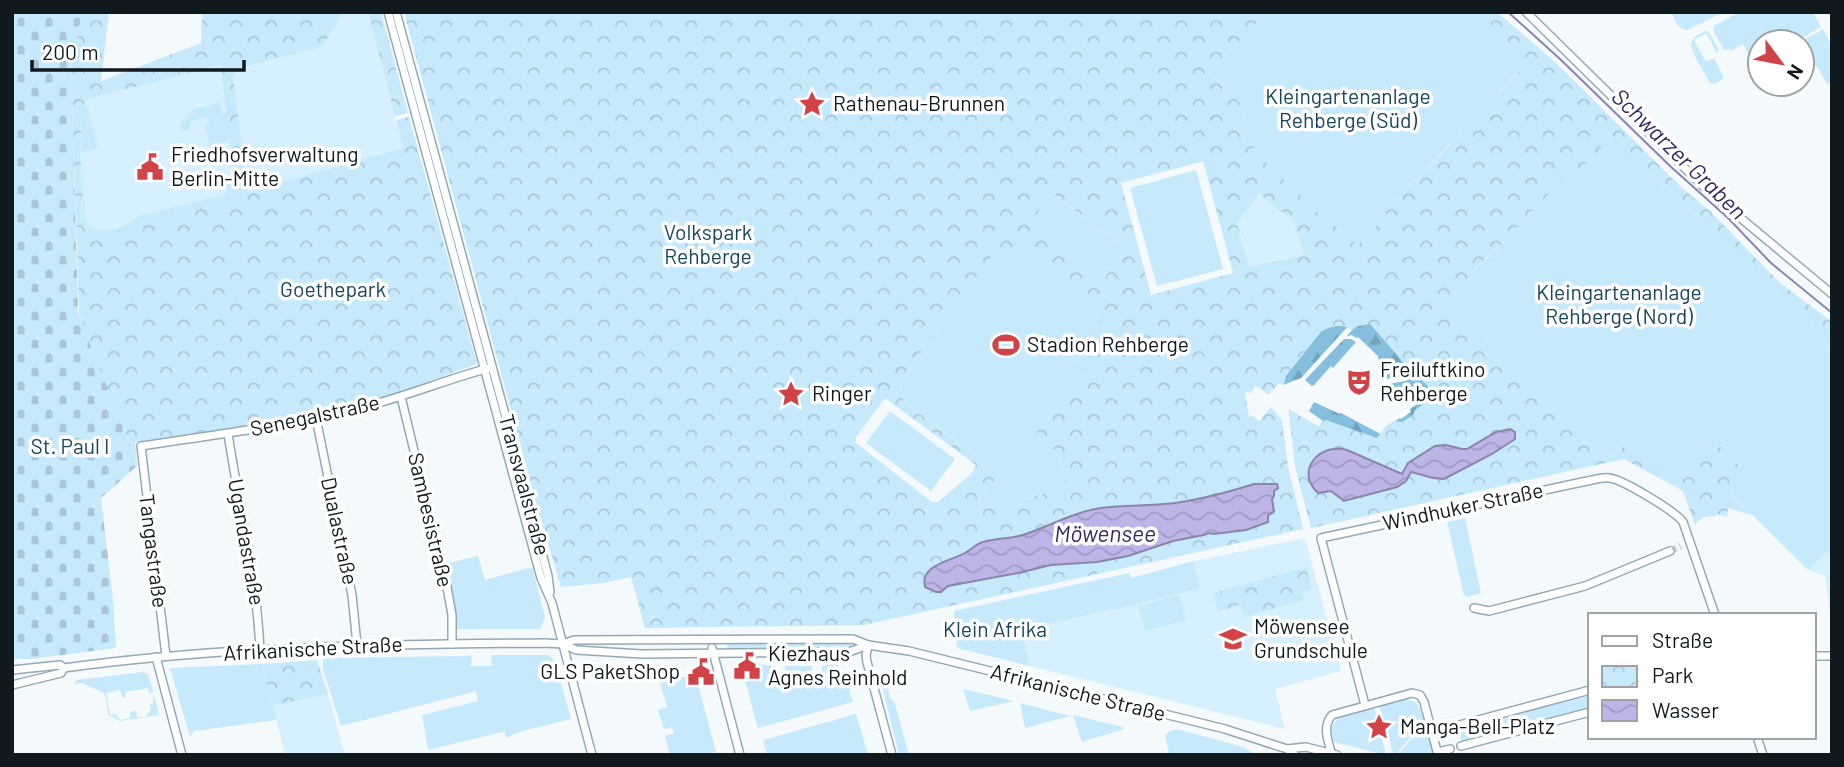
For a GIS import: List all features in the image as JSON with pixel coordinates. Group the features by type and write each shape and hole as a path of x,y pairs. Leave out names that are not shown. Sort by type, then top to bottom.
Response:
{"street":[{"name":"Transvaalstraße","path":"388,12 430,151"},
{"name":"Transvaalstraße","path":"396,12 488,368 527,511 548,576 552,603 592,755"},
{"path":"1526,12 1708,191 1832,294"},
{"name":"Senegalstraße","path":"141,446 316,418 401,397 488,368"},
{"name":"Sambesistraße","path":"401,397 447,587 453,644"},
{"name":"Dualastraße","path":"316,418 352,595 357,645"},
{"name":"Ugandastraße","path":"228,434 256,597 260,651"},
{"name":"Tangastraße","path":"141,446 166,656"},
{"name":"Windhuker Straße","path":"1365,705 1321,538 1605,478 1616,480 1675,514 1683,522 1687,544 1714,613"},
{"path":"1474,608 1489,611 1586,586 1670,551"},
{"name":"Afrikanische Straße","path":"12,670 60,666 64,668 166,656 357,645 563,644 574,640 853,639 868,645 909,651 1225,729 1295,755"},
{"path":"712,640 712,652 740,755"},
{"name":"Afrikanische Straße","path":"563,644 576,649 642,654 849,652 868,645"},
{"path":"868,645 867,662 892,755"},
{"path":"156,657 182,755"},
{"name":"Afrikanische Straße","path":"12,685 61,673 64,668"},
{"path":"25,669 26,680"},
{"path":"1456,726 1588,691"},
{"path":"1333,754 1326,728 1329,717 1416,693 1424,702 1438,753 1450,749"},
{"path":"1461,746 1588,713"},
{"path":"1432,732 1444,729"},
{"name":"Afrikanische Straße","path":"1286,752 1306,747 1333,754"}],"shaded area":[{"path":"343,12 368,12 403,148 248,193 233,76 239,68 322,47"},
{"path":"220,65 237,197 97,236 83,228 81,104 87,99"},
{"path":"1259,194 1294,220 1304,255 1249,267 1237,223"},
{"name":"Möwensee Grundschule","path":"1305,538 1341,671 1275,689 1285,729 1030,666 1022,629 1200,588 1194,561"},
{"path":"1827,550 1832,555 1832,626 1825,576 1808,570"},
{"path":"328,694 345,755 285,755 273,706"}],"green space":[{"name":"St. Paul I","path":"12,12 83,12 71,60 78,311 138,465 101,498 116,648 31,659 12,659"},
{"name":"Goethepark","path":"83,12 109,12 101,81 201,43 202,12 343,12 322,47 239,68 233,76 248,192 403,148 396,120 409,117 477,364 389,396 331,411 135,442 137,461 79,311 71,60","holes":["220,65 237,197 97,236 83,228 81,105 88,99"]},
{"path":"368,12 381,12 408,113 395,116"},
{"name":"Volkspark Rehberge","path":"404,12 1267,12 1209,73 1247,110 1232,126 1254,146 1252,149 1328,222 1330,220 1358,245 1387,215 1385,212 1528,62 1478,12 1497,12 1554,61 1682,188 1711,212 1780,283 1832,322 1832,349 1811,329 1813,327 1612,136 1579,171 1575,167 1498,248 1474,269 1479,275 1455,300 1454,308 1612,458 1633,437 1675,475 1707,442 1716,443 1743,469 1732,480 1736,491 1732,496 1752,515 1728,508 1727,517 1717,514 1703,517 1695,525 1683,491 1624,459 1311,528 1295,466 1289,410 1319,427 1326,420 1377,438 1385,427 1395,421 1402,422 1428,401 1428,386 1409,369 1370,324 1352,330 1341,326 1321,332 1286,376 1284,385 1278,384 1271,390 1270,395 1255,386 1251,393 1245,394 1249,417 1253,416 1259,421 1271,407 1282,420 1288,467 1303,529 864,625 645,628 631,577 561,587","holes":["1203,161 1233,273 1151,295 1121,183","1052,193 1124,246 1124,253 1103,280 1029,225","1259,194 1294,221 1304,255 1249,267 1237,223","995,252 1021,252 1089,298 1092,312 1096,315 1100,327 1073,363 1084,372 1036,432 1049,443 1058,456 1064,489 982,509 978,499 1000,474 904,402 899,382","885,398 976,465 970,475 938,502 932,502 856,443 856,437"]},
{"name":"Kleingartenanlage Rehberge (Süd)","path":"1267,12 1485,12 1537,58 1528,62 1498,93 1499,95 1385,212 1388,215 1358,246 1331,220 1328,222 1251,149 1253,146 1232,125 1247,110 1209,73"},
{"path":"1671,12 1724,12 1687,30 1679,27"},
{"path":"1740,12 1813,12 1821,27 1816,30 1746,28 1746,50 1743,44 1731,51 1724,50 1713,30 1714,26"},
{"path":"1823,29 1832,46 1832,82 1827,84 1816,65 1816,33"},
{"path":"1706,31 1719,51 1717,53 1706,33 1694,40 1706,62 1714,58 1724,78 1714,84 1710,83 1691,45 1694,38"},
{"path":"220,102 222,113 227,112 230,140 210,146 205,127 209,125 207,117 190,121 190,130 183,131 180,123 193,110"},
{"path":"81,104 88,109 98,147 82,152 85,216 93,228 116,229 136,217 224,195 227,192 223,178 234,173 238,203 135,235 83,236"},
{"name":"Kleingartenanlage Rehberge (Nord)","path":"1615,135 1635,158 1813,327 1812,330 1832,349 1832,555 1827,551 1808,570 1732,495 1707,442 1675,475 1631,439 1612,458 1454,308 1455,300 1478,275 1474,270 1575,167 1579,170"},
{"path":"1196,170 1223,269 1157,286 1130,188"},
{"path":"1052,193 1125,247 1124,253 1103,281 1028,225"},
{"name":"Stadion Rehberge","path":"995,252 1021,252 1090,298 1092,312 1096,315 1100,327 1073,363 1084,372 1041,429 1061,463 1064,489 982,509 978,499 1000,474 904,402 899,382"},
{"path":"1365,316 1412,366 1402,376 1382,380 1378,356 1358,337 1346,337"},
{"path":"1351,323 1301,378 1283,385 1282,336"},
{"path":"1344,339 1356,342 1333,368 1331,366 1312,386 1305,380"},
{"path":"1416,370 1476,406 1385,427 1411,412 1410,409 1416,405 1409,395 1403,400 1400,397 1386,401 1383,385 1405,381"},
{"path":"1314,402 1388,438 1292,438 1289,410 1319,427 1323,421 1309,411"},
{"path":"890,411 955,459 931,491 866,443"},
{"path":"1465,518 1481,593 1468,597 1464,595 1447,522"},
{"path":"478,556 485,580 532,567 545,617 540,629 457,629 445,564"},
{"name":"Klein Afrika","path":"1194,561 1200,588 1022,629 1030,666 957,648 954,611 1129,573 1131,578"},
{"path":"1306,567 1312,589 1302,592 1304,600 1244,617 1240,605 1218,612 1213,593"},
{"path":"1179,595 1186,620 1145,631 1138,606"},
{"path":"851,643 851,647 727,648 728,644"},
{"path":"491,655 549,655 555,661 571,719 519,732 506,738 505,732 498,733 428,750 422,715 478,701 476,691 341,726 323,670 323,658 471,656 470,666 492,666"},
{"path":"317,660 328,694 273,706 262,664"},
{"path":"838,663 838,676 847,678 853,702 758,728 745,680 748,677 758,677 758,664 774,666 775,677 785,676 785,666 812,666 812,676 822,676 822,666"},
{"path":"262,664 277,720 194,731 190,737 170,668"},
{"path":"655,665 673,665 673,677 696,677 716,752 711,753 712,755 670,755 665,736 674,733 672,727 664,729 658,710 667,707"},
{"path":"883,670 909,755 899,755 879,674"},
{"path":"143,672 148,674 153,692 149,693 148,688 125,692 126,697 122,698 120,690 106,693 110,715 116,714 120,720 130,718 130,712 136,711 137,717 145,717 155,698 159,715 120,721 108,715 104,693 82,683 74,684 77,680"},
{"path":"963,689 1014,701 970,711"},
{"path":"1588,696 1588,708 1462,743 1458,729 1471,725 1472,727"},
{"path":"1405,699 1418,705 1426,726 1415,732 1397,753 1393,754 1379,706"},
{"path":"1020,703 1070,716 1025,728"},
{"path":"1374,707 1386,755 1334,742 1331,728 1338,718"},
{"path":"856,714 868,755 767,755 763,740"},
{"path":"1073,715 1123,727 1124,729 1082,742"},
{"path":"1176,729 1243,747 1256,755 1169,755 1165,734"},
{"path":"1427,729 1434,755 1398,755 1411,739"}],"water":[{"path":"1510,429 1515,432 1515,439 1444,479 1411,472 1406,481 1397,487 1344,501 1331,491 1318,493 1311,485 1309,476 1313,460 1328,450 1347,450 1402,474 1408,463 1435,446 1467,449 1496,432"},
{"name":"Möwensee","path":"1254,484 1277,484 1278,488 1274,491 1274,511 1268,516 1268,522 1246,530 1209,533 1097,562 1051,565 948,586 941,592 925,587 924,580 931,569 983,542 1021,536 1092,510 1176,503"}],"waterway":[{"name":"Schwarzer Graben","path":"1508,12 1728,218 1771,263 1832,313"}],"tunnel":[{"path":"1670,551 1681,546"}],"place":[{"name":"Rathenau-Brunnen","path":"812,104"},
{"name":"Friedhofsverwaltung Berlin-Mitte","path":"150,167"},
{"name":"Stadion Rehberge","path":"1006,345"},
{"name":"Freiluftkino Rehberge","path":"1359,382"},
{"name":"Ringer","path":"791,394"},
{"name":"Möwensee Grundschule","path":"1233,639"},
{"name":"Kiezhaus Agnes Reinhold","path":"747,666"},
{"name":"GLS PaketShop","path":"701,672"},
{"name":"Manga-Bell-Platz","path":"1379,727"}]}
